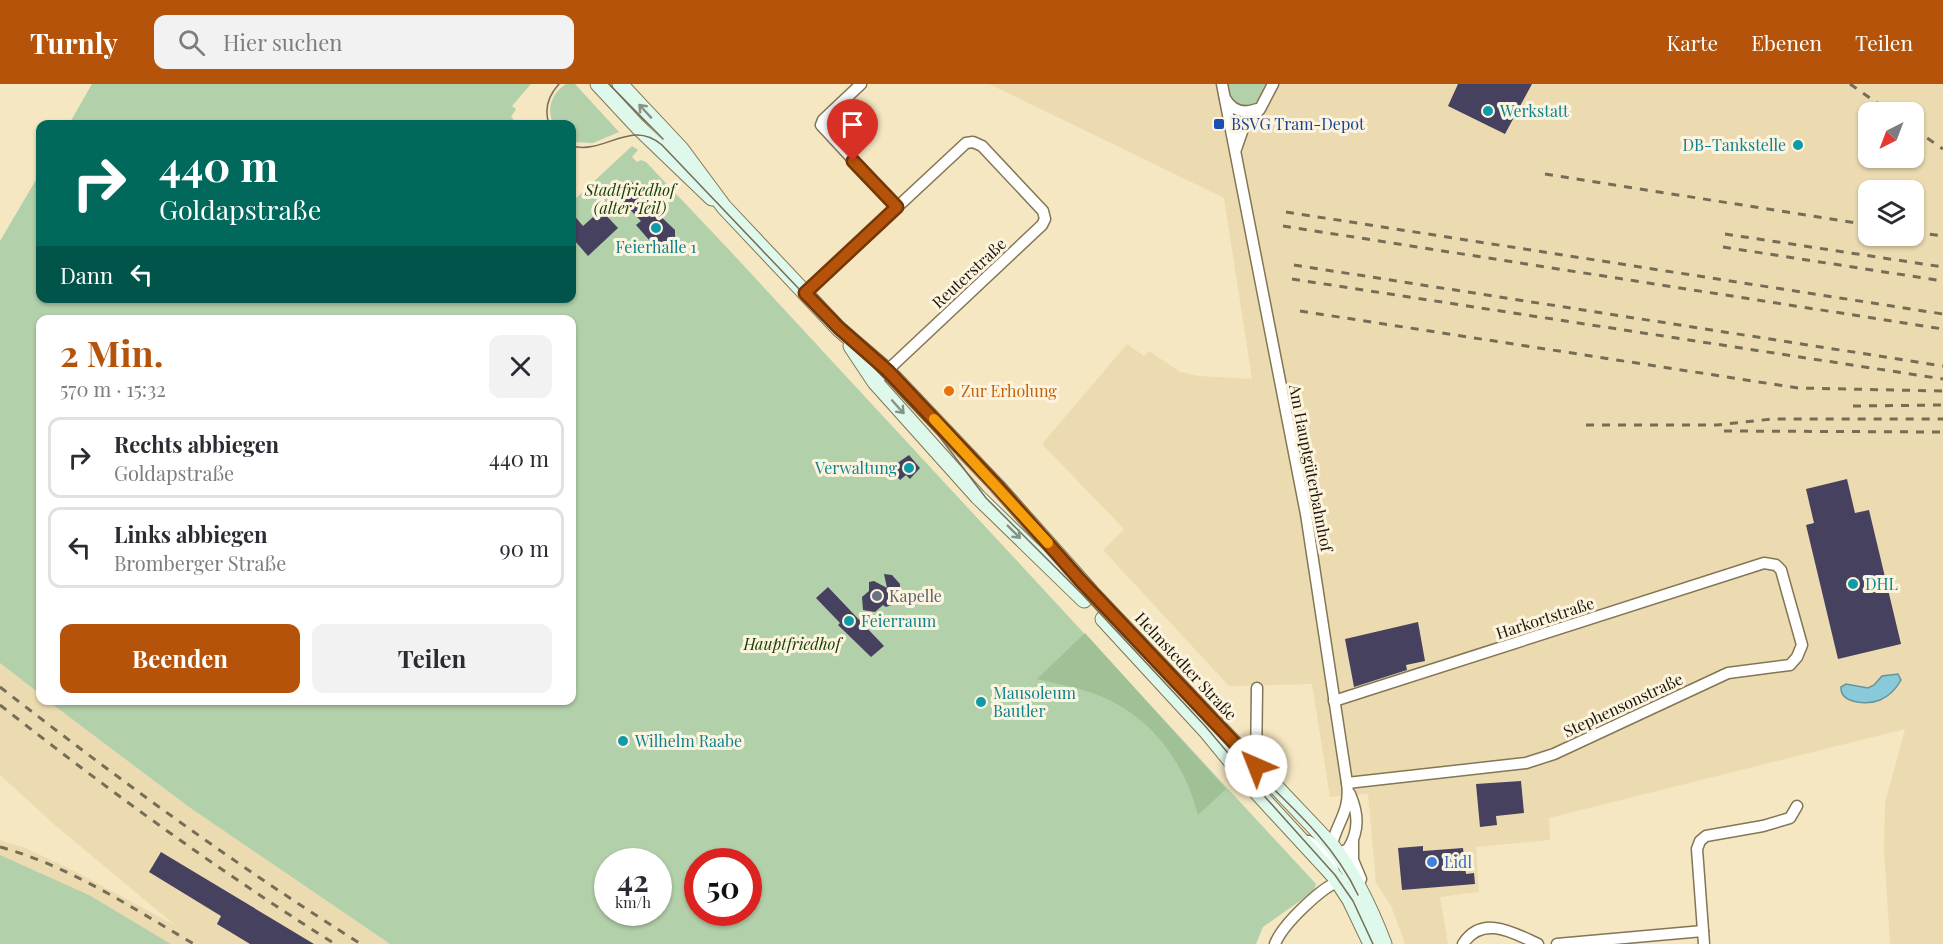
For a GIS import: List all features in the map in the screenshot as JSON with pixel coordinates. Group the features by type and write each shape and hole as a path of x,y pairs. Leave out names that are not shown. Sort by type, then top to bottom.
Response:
{"main road":[{"name":"Helmstedter Straße","path":"598,84 696,185 724,207"},
{"name":"Helmstedter Straße","path":"620,84 693,163 724,207 839,328 888,371 970,457 1080,580 1311,824 1333,851 1370,910 1384,944"},
{"name":"Helmstedter Straße","path":"839,328 875,382 978,497 1082,596 1207,732 1253,788 1338,881 1357,913 1371,944"},
{"path":"955,470 970,457"}],"street":[{"path":"805,293 897,207 821,126 824,120 861,84"},
{"path":"1235,152 1244,126 1263,104 1273,84"},
{"name":"Am Hauptgüterbahnhof","path":"1223,90 1228,104 1239,111 1253,111 1263,104"},
{"name":"Am Hauptgüterbahnhof","path":"1223,90 1306,514 1348,787 1357,814 1353,839"},
{"name":"Reuterstraße","path":"875,382 1042,225 1045,219 1043,211 982,146 973,142 966,143 897,207"},
{"name":"Harkortstraße","path":"1334,701 1764,563"},
{"name":"Stephensonstraße","path":"1348,787 1526,763 1554,754 1728,673 1790,665 1801,651 1801,638 1781,570 1776,565 1764,563"},
{"path":"1256,766 1257,688"},
{"name":"Am Hauptgüterbahnhof","path":"1333,851 1341,821 1346,812 1348,787"},
{"path":"1704,944 1697,849 1700,841 1706,836 1763,826 1790,818 1797,806"},
{"path":"1311,824 1325,828 1341,821"},
{"path":"1292,829 1333,851 1348,849 1353,839"},
{"name":"Helmstedter Straße","path":"1353,839 1353,860 1370,897 1370,910"},
{"path":"1275,944 1278,935 1305,907 1338,881 1333,851"},
{"name":"Helmstedter Straße","path":"1338,881 1345,881 1370,910"},
{"path":"1463,944 1466,938 1485,928 1504,928 1538,944"},
{"path":"1557,944 1703,931"}],"shaded area":[{"path":"989,84 1943,84 1943,944 1890,944 1884,850 1885,803 1905,729 1549,818 1550,840 1476,847 1479,892 1440,897 1448,944 1405,944 1391,906 1376,883 1368,794 1330,797 1312,684 1229,686 1103,550 1124,529 1042,444 1127,344 1144,356 1149,351 1180,372 1199,376 1252,379 1224,198"},
{"path":"0,663 36,691 36,705 53,705 189,807 390,944 171,944 89,895 0,855 0,840 26,848 80,874 176,926 56,826 0,775"}],"green space":[{"path":"92,84 531,84 512,106 516,109 511,117 514,120 71,120"},
{"path":"566,84 575,84 619,132 593,143 576,142 576,120 552,120 550,112 552,102"},
{"path":"1228,84 1268,84 1256,102 1242,106 1235,104 1230,96"},
{"name":"Hauptfriedhof","path":"632,146 638,150 632,157 637,162 641,160 646,162 732,253 1316,884 1314,891 1263,927 1256,944 390,944 189,807 53,705 576,705 576,315 36,315 36,691 0,663 0,241 36,180 36,303 576,303 576,198"},
{"path":"1085,633 1226,789 1198,815 1184,776 1162,741 1148,727 1132,714 1095,694 1037,679"},
{"path":"0,855 89,895 171,944 0,944"}],"water":[{"path":"1898,674 1901,680 1897,686 1880,700 1856,702 1842,693 1841,687 1846,684 1868,688 1882,676"}],"building":[{"name":"Werkstatt","path":"1458,84 1532,84 1505,134 1448,106"},
{"path":"631,181 639,190 636,193 675,230 675,237 663,248 656,248 636,225 641,221 616,195"},
{"path":"601,210 618,228 588,256 576,242 576,218 583,226"},
{"name":"Verwaltung","path":"909,455 920,468 910,479 906,475 900,480 893,472 899,467 896,464"},
{"name":"DHL","path":"1847,479 1855,513 1869,510 1901,644 1838,659 1806,525 1814,523 1806,489"},
{"name":"Kapelle","path":"884,574 892,575 900,584 900,587 890,595 891,605 886,607 883,605 875,612 863,610 862,597 869,591 869,582 874,581 887,588"},
{"name":"Feierraum","path":"828,587 884,646 871,657 838,625 840,623 816,598"},
{"path":"1418,622 1425,661 1406,665 1407,670 1354,687 1345,639"},
{"path":"1521,781 1524,813 1496,816 1497,825 1480,827 1476,784"},
{"name":"Lidl","path":"1423,846 1423,851 1463,848 1466,874 1474,873 1475,884 1402,890 1398,848"},
{"path":"161,852 314,944 250,944 217,924 221,916 149,872"}],"tram line":[{"path":"548,120 548,103 559,84"},
{"path":"609,84 663,139"},
{"path":"576,146 595,146 639,135 651,138 662,145 939,436 986,498 1082,594 1206,727 1335,875 1353,901 1373,944"},
{"path":"1232,748 1318,835 1333,853 1358,895"}],"railway":[{"path":"1850,84 1876,102"},
{"path":"1924,136 1943,149"},
{"path":"1545,174 1858,223"},
{"path":"1286,212 1943,314"},
{"path":"1283,226 1943,329"},
{"path":"1924,233 1943,236"},
{"path":"1725,234 1943,267"},
{"path":"1723,247 1943,281"},
{"path":"1294,265 1943,366"},
{"path":"1292,279 1943,379"},
{"path":"1300,311 1798,388 1943,391"},
{"path":"1853,406 1943,405"},
{"path":"1586,425 1717,425 1772,419 1943,419"},
{"path":"1724,431 1943,432"},
{"path":"0,687 177,820 361,944"},
{"path":"0,705 164,829 335,944"},
{"path":"0,847 26,855 76,877 124,902 194,944"}],"slow traffic":[{"path":"934,419 1048,543"}],"place":[{"name":"Werkstatt","path":"1488,111"},
{"name":"BSVG Tram-Depot","path":"1219,124"},
{"name":"DB-Tankstelle","path":"1798,145"},
{"name":"Feierhalle 1","path":"656,228"},
{"name":"Zur Erholung","path":"949,391"},
{"name":"Verwaltung","path":"909,468"},
{"name":"DHL","path":"1853,584"},
{"name":"Kapelle","path":"877,596"},
{"name":"Feierraum","path":"849,621"},
{"name":"Mausoleum Bautler","path":"981,702"},
{"name":"Wilhelm Raabe","path":"623,741"},
{"name":"Lidl","path":"1432,862"}],"route":[{"path":"853,161 897,207 805,293 839,328 888,371 997,486 1080,580 1256,766"}],"park label":[{"name":"Stadtfriedhof (alter Teil)","path":"630,199"}]}
